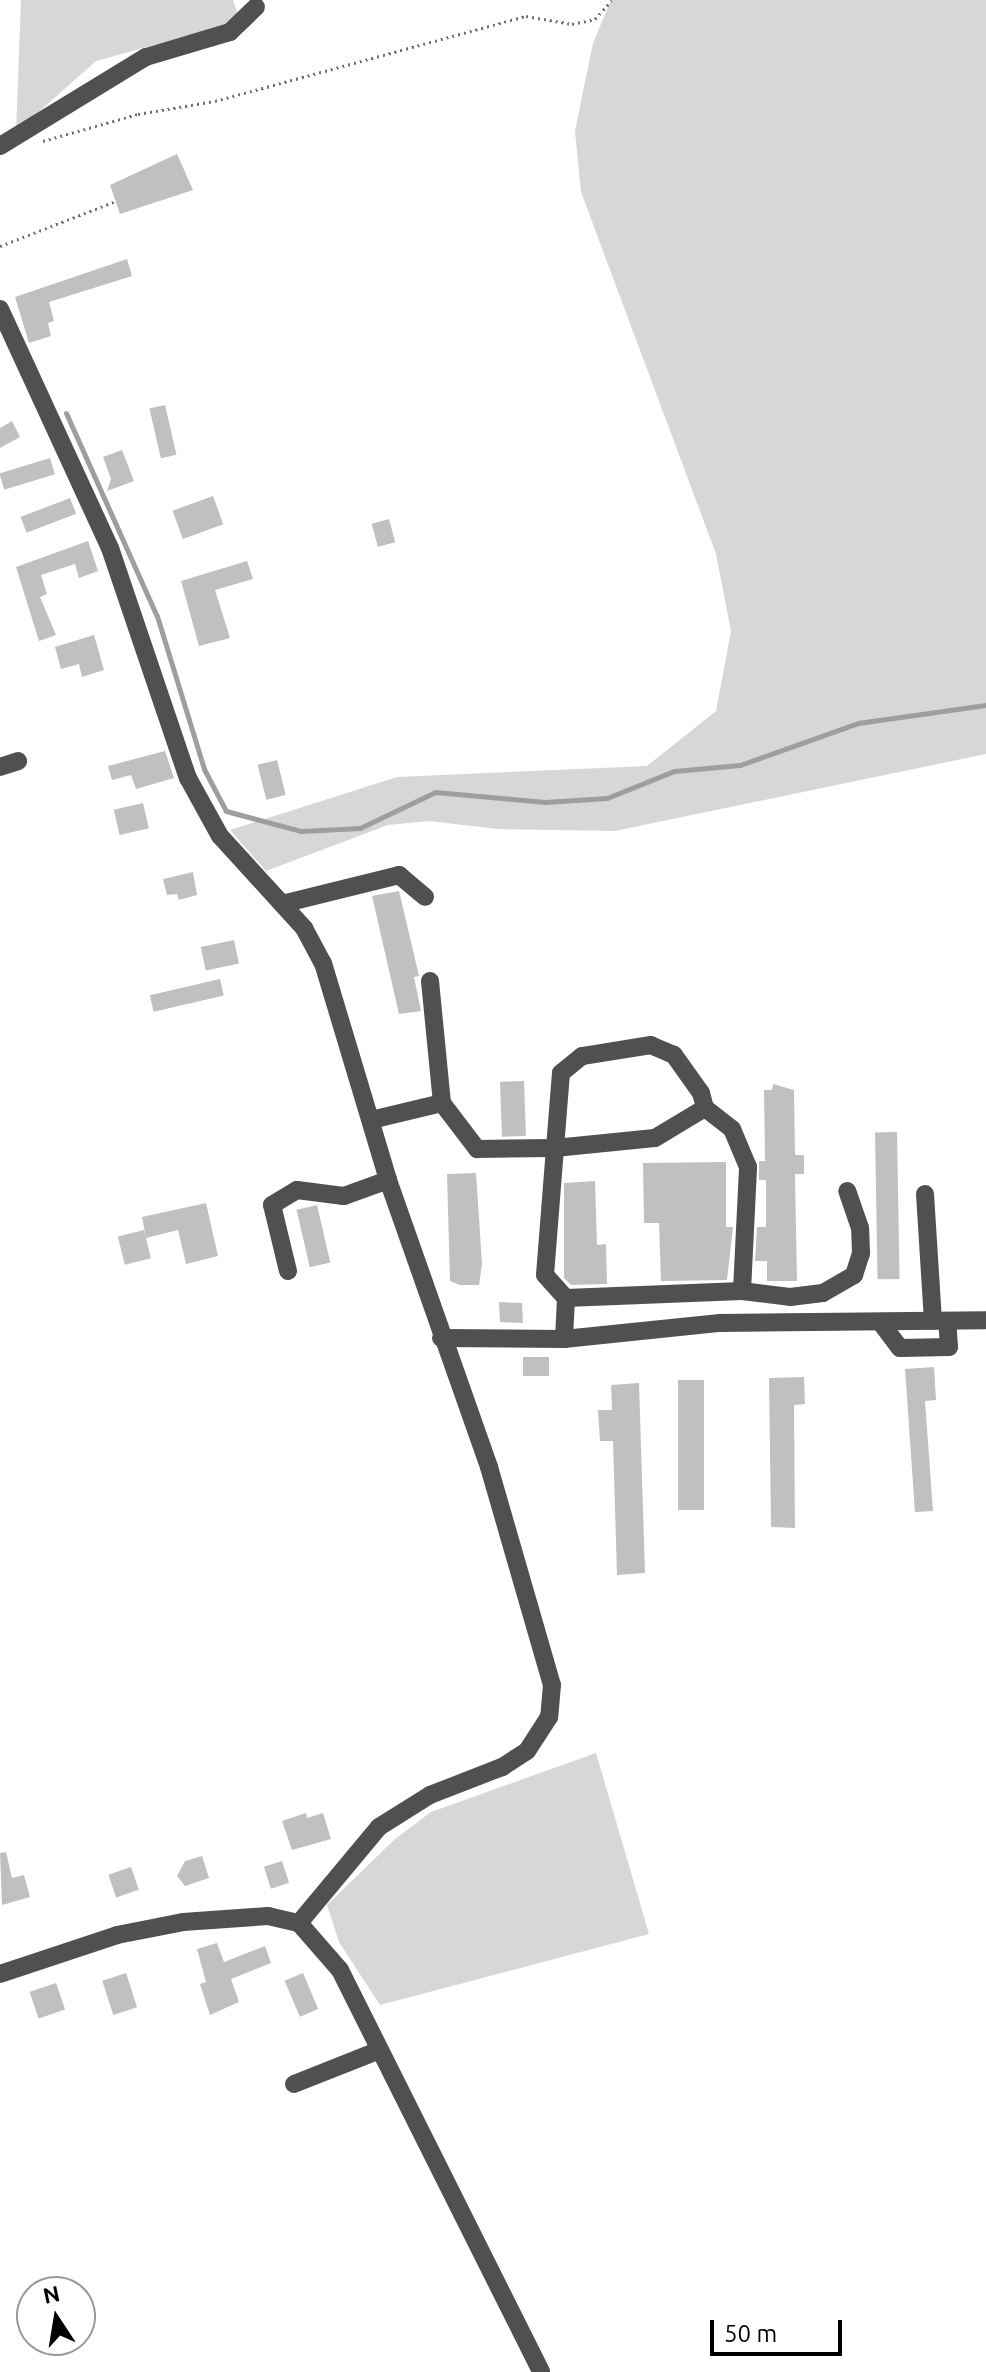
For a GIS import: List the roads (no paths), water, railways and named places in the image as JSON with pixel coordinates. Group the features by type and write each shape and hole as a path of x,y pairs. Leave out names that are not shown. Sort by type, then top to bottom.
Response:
{"street":[{"path":"0,146 146,57 230,32 256,7"},
{"path":"0,309 99,519 188,778 220,836 282,904 323,963 388,1180 441,1338 489,1467 549,1666 549,1717 527,1751 502,1767 430,1795 379,1827 299,1923"},
{"path":"282,904 399,875 425,897"},
{"path":"430,981 442,1103 477,1149 555,1148 655,1138 705,1108"},
{"path":"564,1339 566,1298 545,1275 561,1073 582,1056 651,1045 674,1055 701,1093 705,1108 732,1129 748,1167 742,1291"},
{"path":"371,1120 442,1103"},
{"path":"288,1271 272,1205 297,1190 344,1196 388,1180"},
{"path":"566,1298 742,1291 801,1296 823,1293 854,1275 861,1253 860,1228 847,1191"},
{"path":"881,1323 900,1348 949,1347 940,1321 925,1194"},
{"path":"720,1292 720,1323"},
{"path":"441,1338 564,1339 720,1323 986,1320"},
{"path":"0,1974 117,1935 183,1922 268,1916 299,1923 340,1970 541,2372"},
{"path":"294,2084 380,2050"}],"waterway":[{"path":"66,413 157,616 204,769 226,811 301,831 360,828 435,792 545,802 607,798 674,771 740,765 858,723 986,705"}]}
